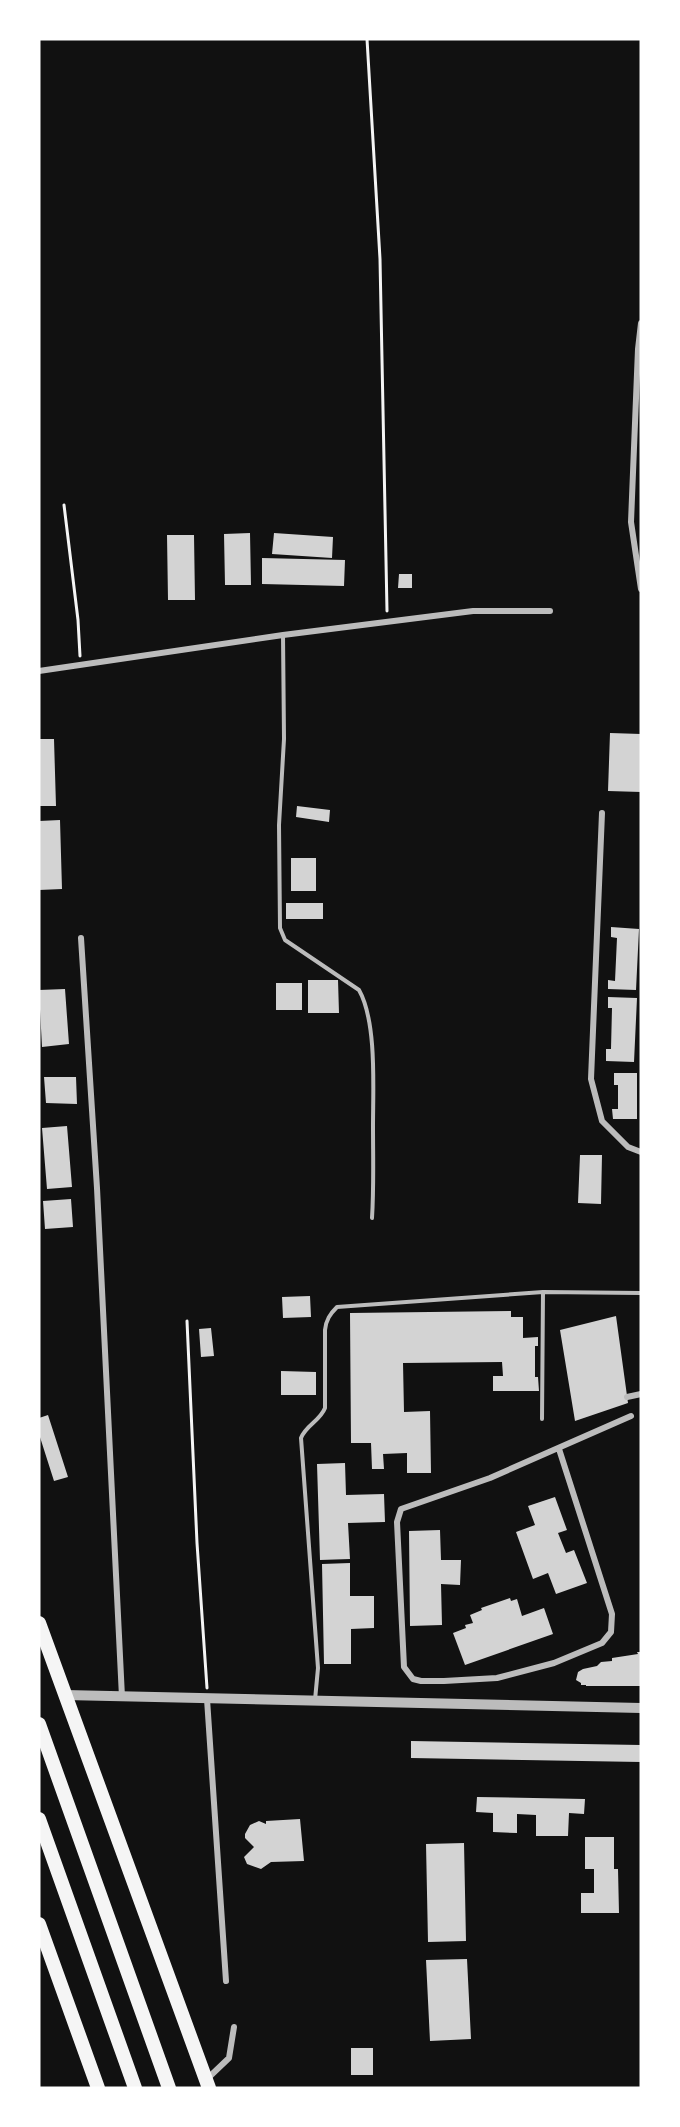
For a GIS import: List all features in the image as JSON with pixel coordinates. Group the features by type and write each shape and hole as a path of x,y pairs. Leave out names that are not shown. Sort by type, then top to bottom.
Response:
{"main road":[{"path":"39,1623 207,2084"},
{"path":"39,1724 169,2088"},
{"path":"39,1819 135,2088"},
{"path":"39,1924 98,2088"}],"street":[{"path":"641,323 631,522 641,589"},
{"path":"39,671 80,663 473,611 550,611"},
{"path":"602,813 591,1079 602,1121 628,1147 641,1152"},
{"path":"81,938 97,1188 122,1697"},
{"path":"627,1397 641,1394"},
{"path":"559,1449 612,1614 611,1632 602,1643 554,1663 496,1678 421,1681 413,1678 404,1667 397,1522 401,1509 490,1478 631,1416"},
{"path":"65,1695 641,1708"},
{"path":"207,1699 226,1981"},
{"path":"207,2084 229,2058 234,2027"}],"lane":[{"path":"284,635 284,739 279,825 280,928 285,940 359,990 365,1000 370,1019 374,1091 372,1218"},
{"path":"542,1419 543,1292"},
{"path":"315,1701 318,1668 301,1438 304,1430 322,1415 325,1408 326,1320 337,1306 543,1292 641,1293"}],"path":[{"path":"367,39 380,259 387,622"},
{"path":"64,505 78,620 80,663"},
{"path":"187,1321 207,1699"}],"building":[{"path":"250,533 251,585 225,585 224,534"},
{"path":"274,533 333,537 332,558 272,554"},
{"path":"167,535 194,535 195,600 168,600"},
{"path":"262,558 345,560 344,586 262,584"},
{"path":"399,574 412,574 412,588 398,588"},
{"path":"610,733 641,734 641,792 608,791"},
{"path":"39,739 54,739 56,806 39,806"},
{"path":"297,806 330,810 329,822 296,817"},
{"path":"60,820 62,889 39,890 39,821"},
{"path":"291,858 316,858 316,891 291,891"},
{"path":"286,903 323,903 323,919 286,919"},
{"path":"611,927 639,929 636,990 608,989 608,980 615,981 617,938 611,937"},
{"path":"308,980 338,980 339,1013 308,1013"},
{"path":"276,983 302,983 302,1010 276,1010"},
{"path":"65,989 69,1044 42,1047 39,990"},
{"path":"608,997 637,998 634,1062 606,1061 606,1049 611,1049 612,1008 608,1008"},
{"path":"614,1073 637,1073 637,1119 613,1119 612,1109 618,1109 618,1085 614,1085"},
{"path":"44,1077 76,1077 77,1104 46,1103"},
{"path":"67,1126 72,1187 47,1189 42,1128"},
{"path":"580,1155 602,1155 601,1204 578,1203"},
{"path":"71,1199 73,1227 45,1229 43,1201"},
{"path":"310,1296 311,1317 283,1318 282,1297"},
{"path":"511,1311 511,1317 523,1317 523,1338 538,1337 538,1346 535,1346 535,1377 538,1377 539,1391 493,1391 493,1376 503,1376 502,1362 403,1363 404,1412 430,1411 431,1473 407,1473 407,1453 383,1454 384,1469 372,1469 371,1443 351,1443 350,1313"},
{"path":"616,1316 628,1403 575,1421 560,1330"},
{"path":"211,1328 214,1356 201,1357 199,1329"},
{"path":"281,1371 316,1372 316,1395 281,1395"},
{"path":"48,1415 68,1477 54,1481 39,1434 39,1418"},
{"path":"345,1463 346,1495 384,1494 385,1522 348,1523 350,1559 320,1560 317,1464"},
{"path":"555,1497 567,1530 558,1533 566,1553 574,1550 587,1583 556,1594 548,1573 533,1579 516,1532 535,1525 528,1506"},
{"path":"440,1530 441,1560 461,1560 460,1585 441,1584 442,1625 410,1626 409,1531"},
{"path":"350,1563 350,1596 374,1596 374,1628 351,1629 351,1664 324,1664 322,1564"},
{"path":"510,1598 511,1601 517,1599 522,1616 544,1608 553,1634 465,1665 453,1633 473,1623 470,1615 482,1610 481,1608"},
{"path":"637,1652 641,1652 641,1686 586,1686 576,1680 578,1672 583,1669 597,1666 601,1662 612,1661 612,1658 638,1654"},
{"path":"411,1741 641,1745 641,1762 411,1758"},
{"path":"477,1797 585,1799 584,1814 569,1813 568,1836 536,1836 536,1815 517,1814 517,1833 493,1832 493,1813 476,1812"},
{"path":"300,1819 304,1861 271,1862 261,1869 247,1864 244,1857 254,1847 245,1838 250,1825 259,1821 266,1824 266,1821"},
{"path":"585,1837 614,1837 614,1869 618,1869 619,1913 581,1913 581,1893 594,1893 594,1869 585,1869"},
{"path":"464,1843 466,1941 428,1942 426,1844"},
{"path":"467,1959 471,2039 430,2041 426,1960"},
{"path":"351,2048 373,2048 373,2075 351,2075"}]}
